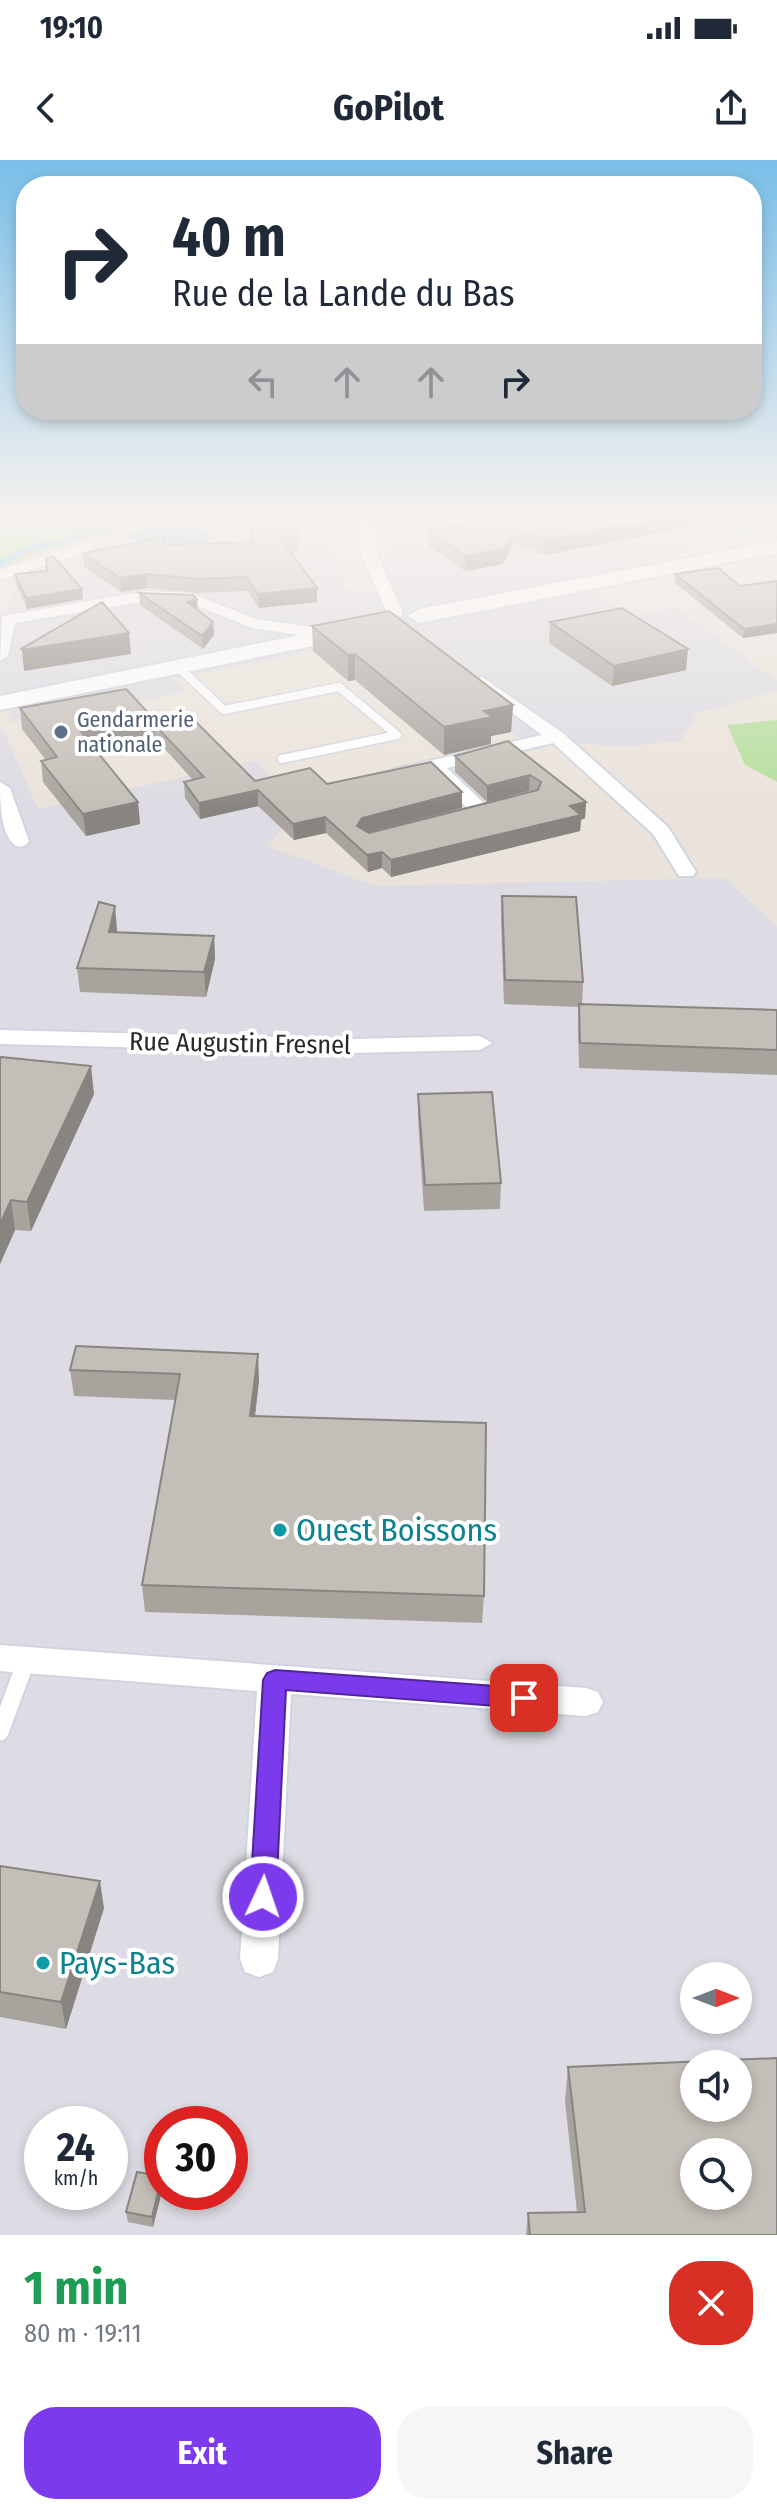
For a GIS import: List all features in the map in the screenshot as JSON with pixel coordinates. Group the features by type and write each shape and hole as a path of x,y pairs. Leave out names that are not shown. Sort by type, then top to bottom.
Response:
{"main road":[{"path":"409,624 448,616"},
{"path":"0,703 176,665 451,616"},
{"path":"0,696 97,682"}],"street":[{"path":"0,656 7,616"},
{"path":"8,619 27,616"},
{"path":"235,616 253,623 332,635"},
{"path":"404,616 409,624"},
{"path":"472,675 557,737 661,831 686,872"},
{"path":"388,776 557,737"},
{"path":"433,766 490,810 454,819"},
{"path":"0,788 19,841"},
{"name":"Rue Augustin Fresnel","path":"0,1037 351,1046 480,1043"},
{"path":"13,1660 586,1702"},
{"path":"259,1959 275,1680"}],"lane":[{"path":"176,665 224,710 339,687 397,735 282,759"},
{"path":"0,1732 13,1660"}],"shaded area":[{"path":"7,616 687,616 777,681 777,691 697,713 680,741 617,747 518,737 389,636 173,679 186,692 11,723 0,685 0,649"},
{"path":"0,729 3,729 38,809 255,761 284,790 291,820 267,846 375,886 725,878 777,927 777,2235 0,2235"}],"green space":[{"path":"777,720 777,782 745,765 727,725"}],"building":[{"path":"78,616 114,616 129,633 22,650"},
{"path":"172,616 205,616 213,622 202,636"},
{"path":"364,616 395,616 513,705 484,711 492,717 444,727 355,654 348,655 312,626"},
{"path":"582,616 635,616 688,649 614,666 550,622"},
{"path":"727,616 777,616 777,624 744,629"},
{"path":"126,689 153,718 81,732 138,802 83,814 41,761 57,757 20,708"},
{"path":"190,716 255,781 310,768 327,784 431,762 462,792 362,818 357,826 369,833 538,790 541,782 530,775 487,786 455,756 508,741 586,802 570,806 581,815 391,860 382,852 367,855 325,817 293,824 258,790 199,803 184,782 204,777 154,724"},
{"path":"502,896 576,897 583,982 505,980"},
{"path":"99,902 115,906 109,932 214,936 204,972 77,968"},
{"path":"579,1004 777,1010 777,1050 580,1043"},
{"path":"0,1059 91,1066 27,1202 11,1200 0,1224"},
{"path":"492,1092 501,1183 425,1185 418,1094"},
{"path":"76,1346 258,1354 250,1416 486,1423 484,1596 142,1585 180,1374 70,1370"},
{"name":"Pays-Bas","path":"0,1866 100,1881 61,2002 0,1992"},
{"path":"777,2058 777,2235 530,2235 528,2213 585,2212 568,2067 680,2062 680,2122 752,2122 752,2059"},
{"path":"137,2172 144,2173 144,2210 154,2210 152,2217 126,2212"}],"place":[{"name":"Gendarmerie nationale","path":"61,732"},
{"name":"Ouest Boissons","path":"280,1530"},
{"name":"Pays-Bas","path":"43,1963"}],"route":[{"path":"263,1897 275,1680 524,1698"}]}
